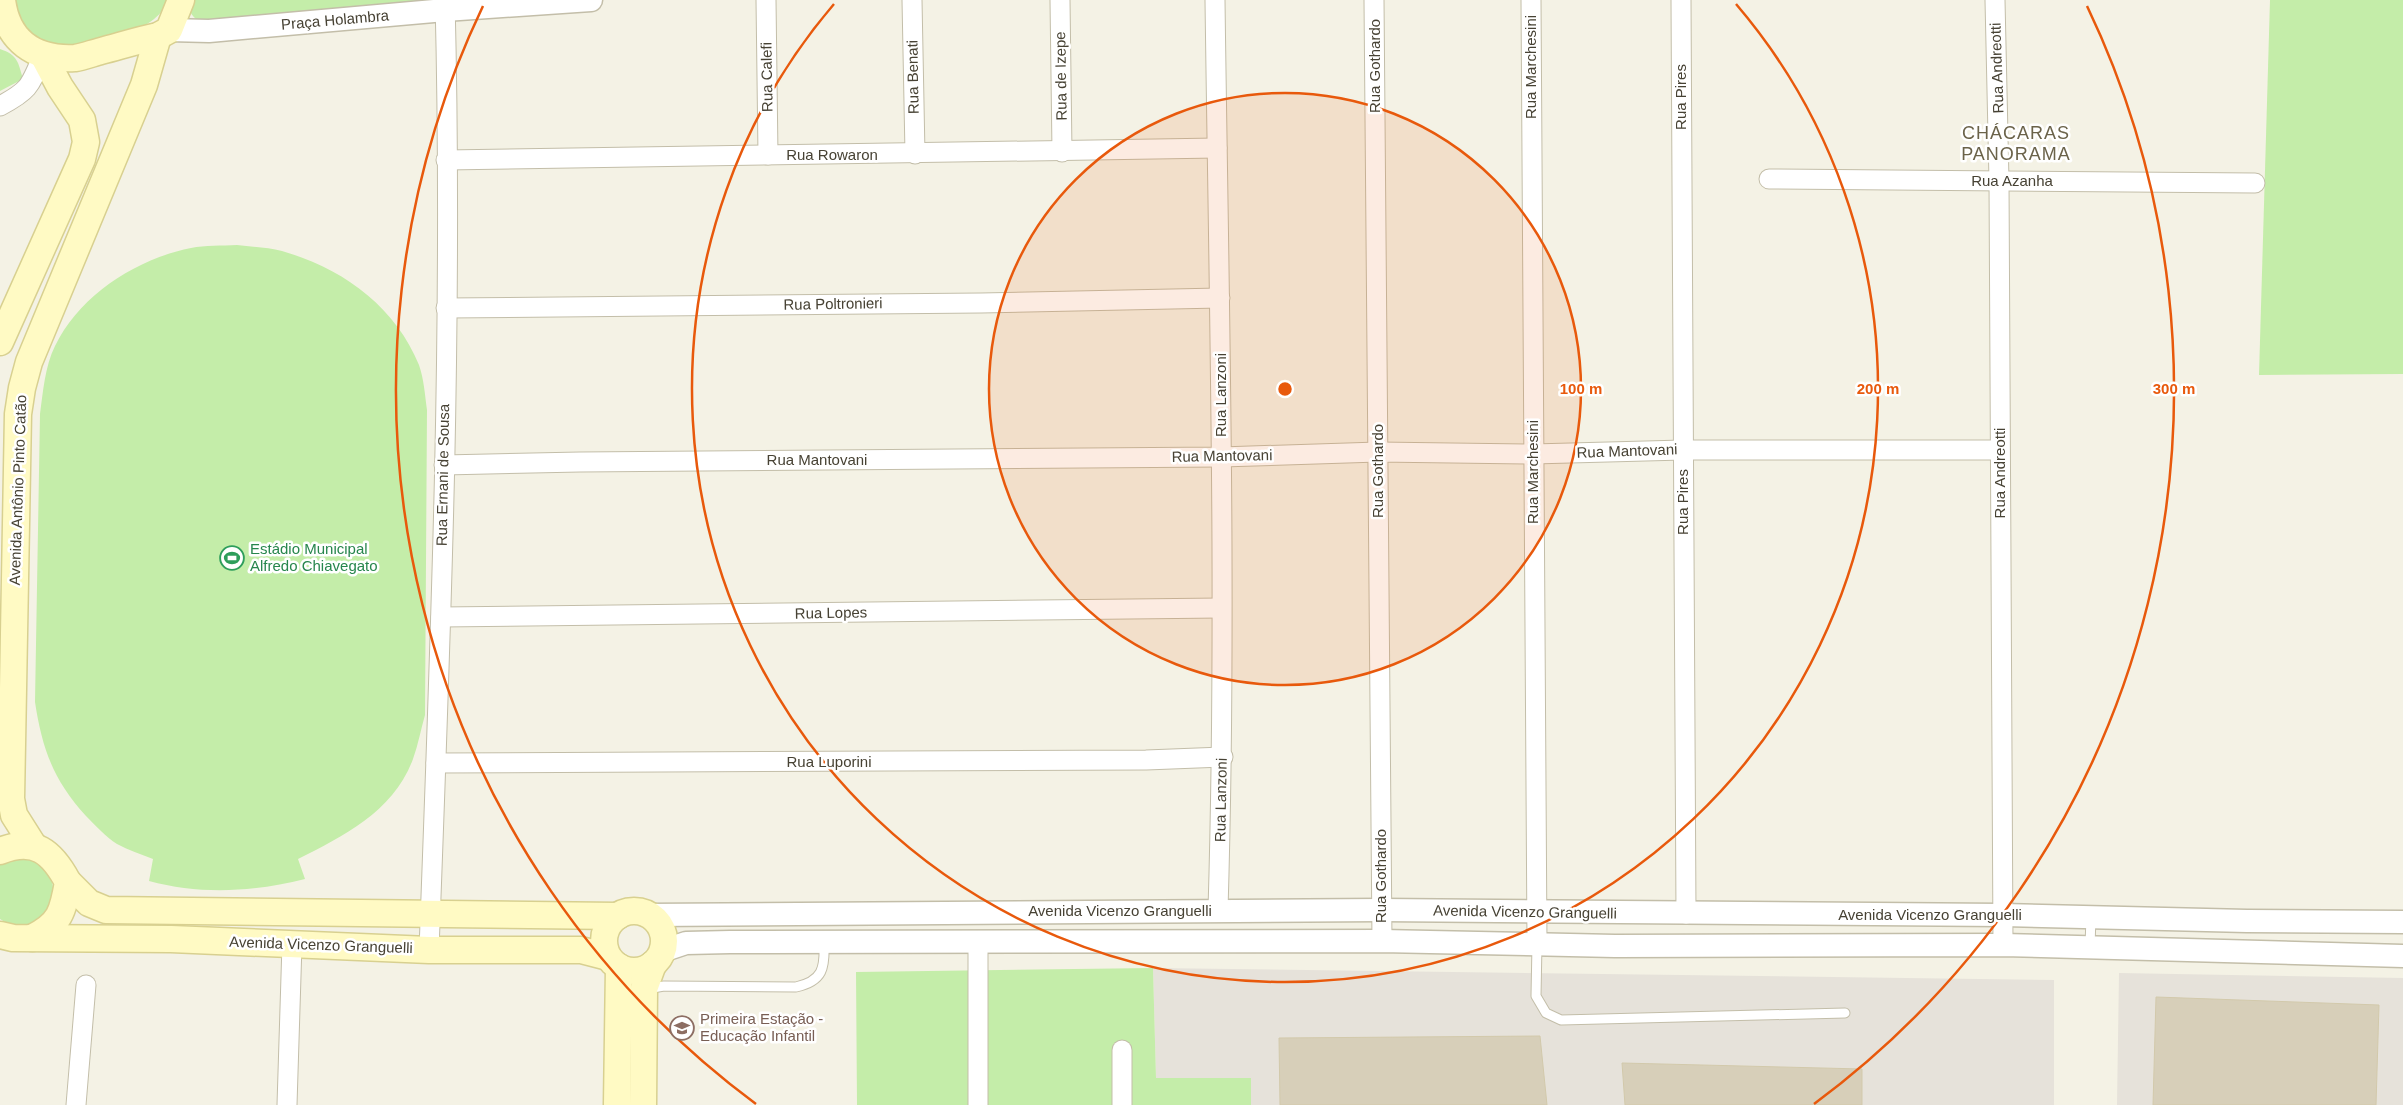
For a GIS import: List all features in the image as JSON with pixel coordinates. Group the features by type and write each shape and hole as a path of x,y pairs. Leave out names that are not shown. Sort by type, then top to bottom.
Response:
{"main road":[{"path":"2,0 7,35 28,49 43,55 75,58 164,33"},
{"name":"Avenida Antônio Pinto Catão","path":"68,882 51,858 34,845 14,815 11,799 18,414 29,362 164,33 181,0"},
{"path":"0,342 82,159 86,142 82,120 60,87 43,55"},
{"path":"0,851 20,844 34,845"},
{"path":"32,938 48,930 57,921 64,906 68,882"},
{"name":"Avenida Vicenzo Granguelli","path":"68,882 89,902 106,910 618,916 627,912 647,915"},
{"path":"643,1105 644,989 664,943 660,926 647,915"},
{"path":"617,1105 614,962 605,948 606,930 618,916"},
{"name":"Avenida Vicenzo Granguelli","path":"0,935 32,938 171,939 429,950 581,950 637,971 658,958"}],"street":[{"name":"Praça Holambra","path":"164,33 209,32 445,5 591,0"},
{"name":"Rua Calefi","path":"766,0 768,155"},
{"name":"Rua Benati","path":"912,0 914,154"},
{"name":"Rua de Izepe","path":"1060,0 1062,152"},
{"name":"Rua Lanzoni","path":"1215,0 1220,298 1223,757 1218,910"},
{"name":"Rua Gothardo","path":"1374,0 1382,941"},
{"name":"Rua Marchesini","path":"1531,0 1537,943"},
{"name":"Rua Pires","path":"1680,0 1686,914"},
{"name":"Rua Andreotti","path":"1995,0 1999,181 2003,945"},
{"name":"Rua Ernani de Sousa","path":"429,950 441,617 444,465 446,308 445,5"},
{"path":"0,106 21,95 30,86 43,55"},
{"name":"Rua Rowaron","path":"446,160 1062,152 1217,148"},
{"name":"Rua Azanha","path":"1769,179 2255,183"},
{"name":"Rua Poltronieri","path":"446,308 981,303 1220,298"},
{"name":"Rua Mantovani","path":"444,465 1221,457 1378,452 1533,454 1683,450 1999,450"},
{"name":"Rua Lopes","path":"441,617 1221,608"},
{"name":"Rua Luporini","path":"436,763 1136,760 1223,757"},
{"name":"Avenida Vicenzo Granguelli","path":"647,915 1381,910 1686,914 2004,915 2247,921 2403,922"},
{"path":"2247,921 2247,952"},
{"name":"Avenida Vicenzo Granguelli","path":"658,958 686,943 1382,941 1615,946 2003,945 2090,949 2403,956"},
{"path":"978,942 978,1105"},
{"path":"287,1105 292,944"},
{"path":"76,1105 86,985"},
{"path":"1122,1050 1122,1105"}],"lane":[{"path":"2090,917 2090,949"},
{"path":"644,989 664,986 796,987 815,980 823,968 824,942"},
{"path":"1537,943 1536,996 1546,1013 1561,1020 1845,1013"}],"shaded area":[{"path":"1153,968 2054,980 2054,1105 1251,1105 1251,1078 1156,1078"},
{"path":"2119,973 2403,978 2403,1105 2117,1105"}],"green space":[{"path":"9,0 169,0 167,5 154,19 132,32 113,38 61,46 42,44 30,37 21,27"},
{"path":"187,0 420,0 415,4 203,24 192,14"},
{"path":"2270,0 2403,0 2403,374 2259,375"},
{"path":"0,49 14,57 23,79 0,91"},
{"name":"Estádio Municipal Alfredo Chiavegato","path":"237,245 282,251 304,258 345,279 381,307 409,344 419,365 427,410 425,715 413,759 393,793 366,820 333,841 298,859 305,879 266,887 207,890 149,881 153,859 117,844 86,816 57,776 46,749 35,702 40,414 43,388 55,346 79,311 95,295 130,270 170,253 196,247"},
{"path":"22,856 44,866 53,887 53,898 49,908 42,917 33,923 23,926 11,925 0,919 0,863"},
{"path":"1153,968 1156,1078 1251,1078 1251,1105 857,1105 856,972"}],"building":[{"path":"2156,997 2379,1005 2376,1105 2153,1105"},
{"path":"1540,1036 1547,1105 1280,1105 1279,1038"},
{"path":"1622,1063 1862,1069 1862,1105 1625,1105"}],"place":[{"name":"Estádio Municipal Alfredo Chiavegato","path":"232,558"},
{"name":"Primeira Estação - Educação Infantil","path":"682,1028"}],"district":[{"name":"CHÁCARAS PANORAMA","path":"2016,143"}]}
